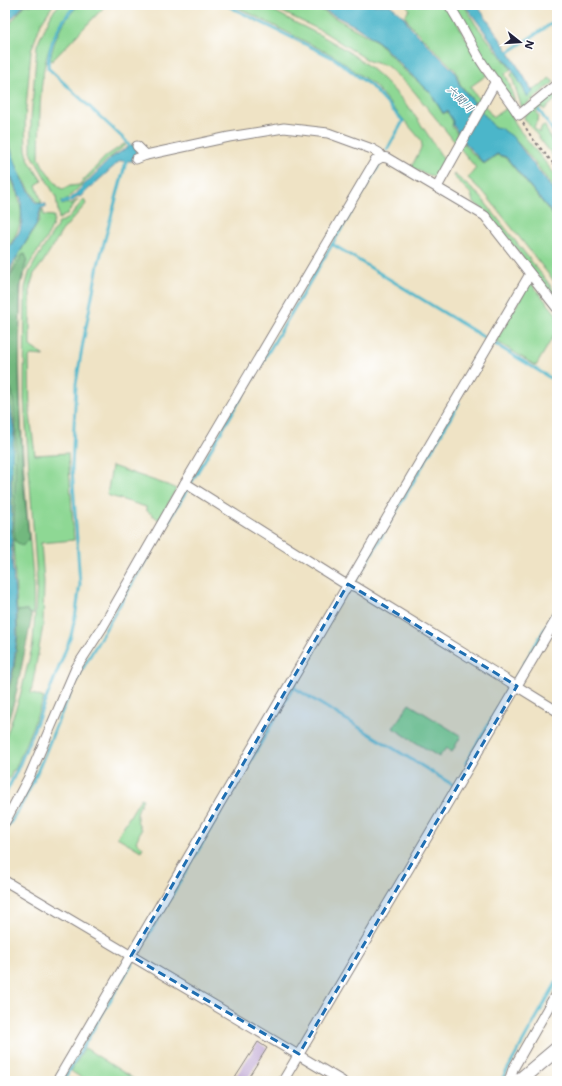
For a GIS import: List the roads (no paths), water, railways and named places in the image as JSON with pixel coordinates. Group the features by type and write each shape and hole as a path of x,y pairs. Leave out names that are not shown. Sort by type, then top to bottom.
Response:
{"main road":[{"path":"519,1081 557,1049"}],"street":[{"path":"449,5 466,32 494,85 519,115 557,84"},
{"path":"437,187 494,85"},
{"path":"136,159 146,155 229,137 284,128 328,134 372,149 379,153 382,157"},
{"path":"137,146 146,155"},
{"path":"5,822 30,775 70,680 188,485 375,161 382,157 388,158 486,216 557,308"},
{"path":"57,1081 134,958 348,584 530,274"},
{"path":"188,485 557,711"},
{"path":"283,1081 297,1053 514,684 557,618"},
{"path":"5,881 342,1081"},
{"path":"512,1081 510,1078 513,1069 557,992"}],"water":[{"path":"5,5 24,5 5,26"},
{"name":"六間川","path":"314,5 390,5 404,17 410,27 455,72 459,84 494,127 500,128 512,136 557,195 557,219 506,157 497,154 484,163 470,149 453,125 453,121 447,111 443,113 430,92 379,42 355,26"},
{"path":"465,5 477,5 533,92 528,97 514,72"},
{"path":"5,134 21,177 36,203 46,204 46,207 41,208 36,225 12,265 5,285 5,254 20,231 22,221 21,199 12,178 5,178 5,172 9,171 5,163"},
{"path":"133,144 137,149 133,161 120,161 80,197 78,196 73,201 69,202 70,199 111,158"},
{"path":"5,380 14,430 11,480 12,559 17,636 13,669 5,698"}],"waterway":[{"path":"76,5 64,19 52,42 48,68 125,140 131,148"},
{"path":"226,5 335,59 371,86 403,121 387,150"},
{"path":"507,53 557,20"},
{"path":"539,110 557,137"},
{"path":"5,795 19,766 59,667 71,636 76,612 80,584 72,468 76,384 98,265 127,158"},
{"path":"5,830 28,792 63,708 83,668 379,165"},
{"path":"62,203 73,199"},
{"path":"332,244 557,382"},
{"path":"355,582 459,403"},
{"path":"466,763 557,608"},
{"path":"63,1081 314,652"},
{"path":"293,687 453,785"},
{"path":"501,1081 557,981"}]}
